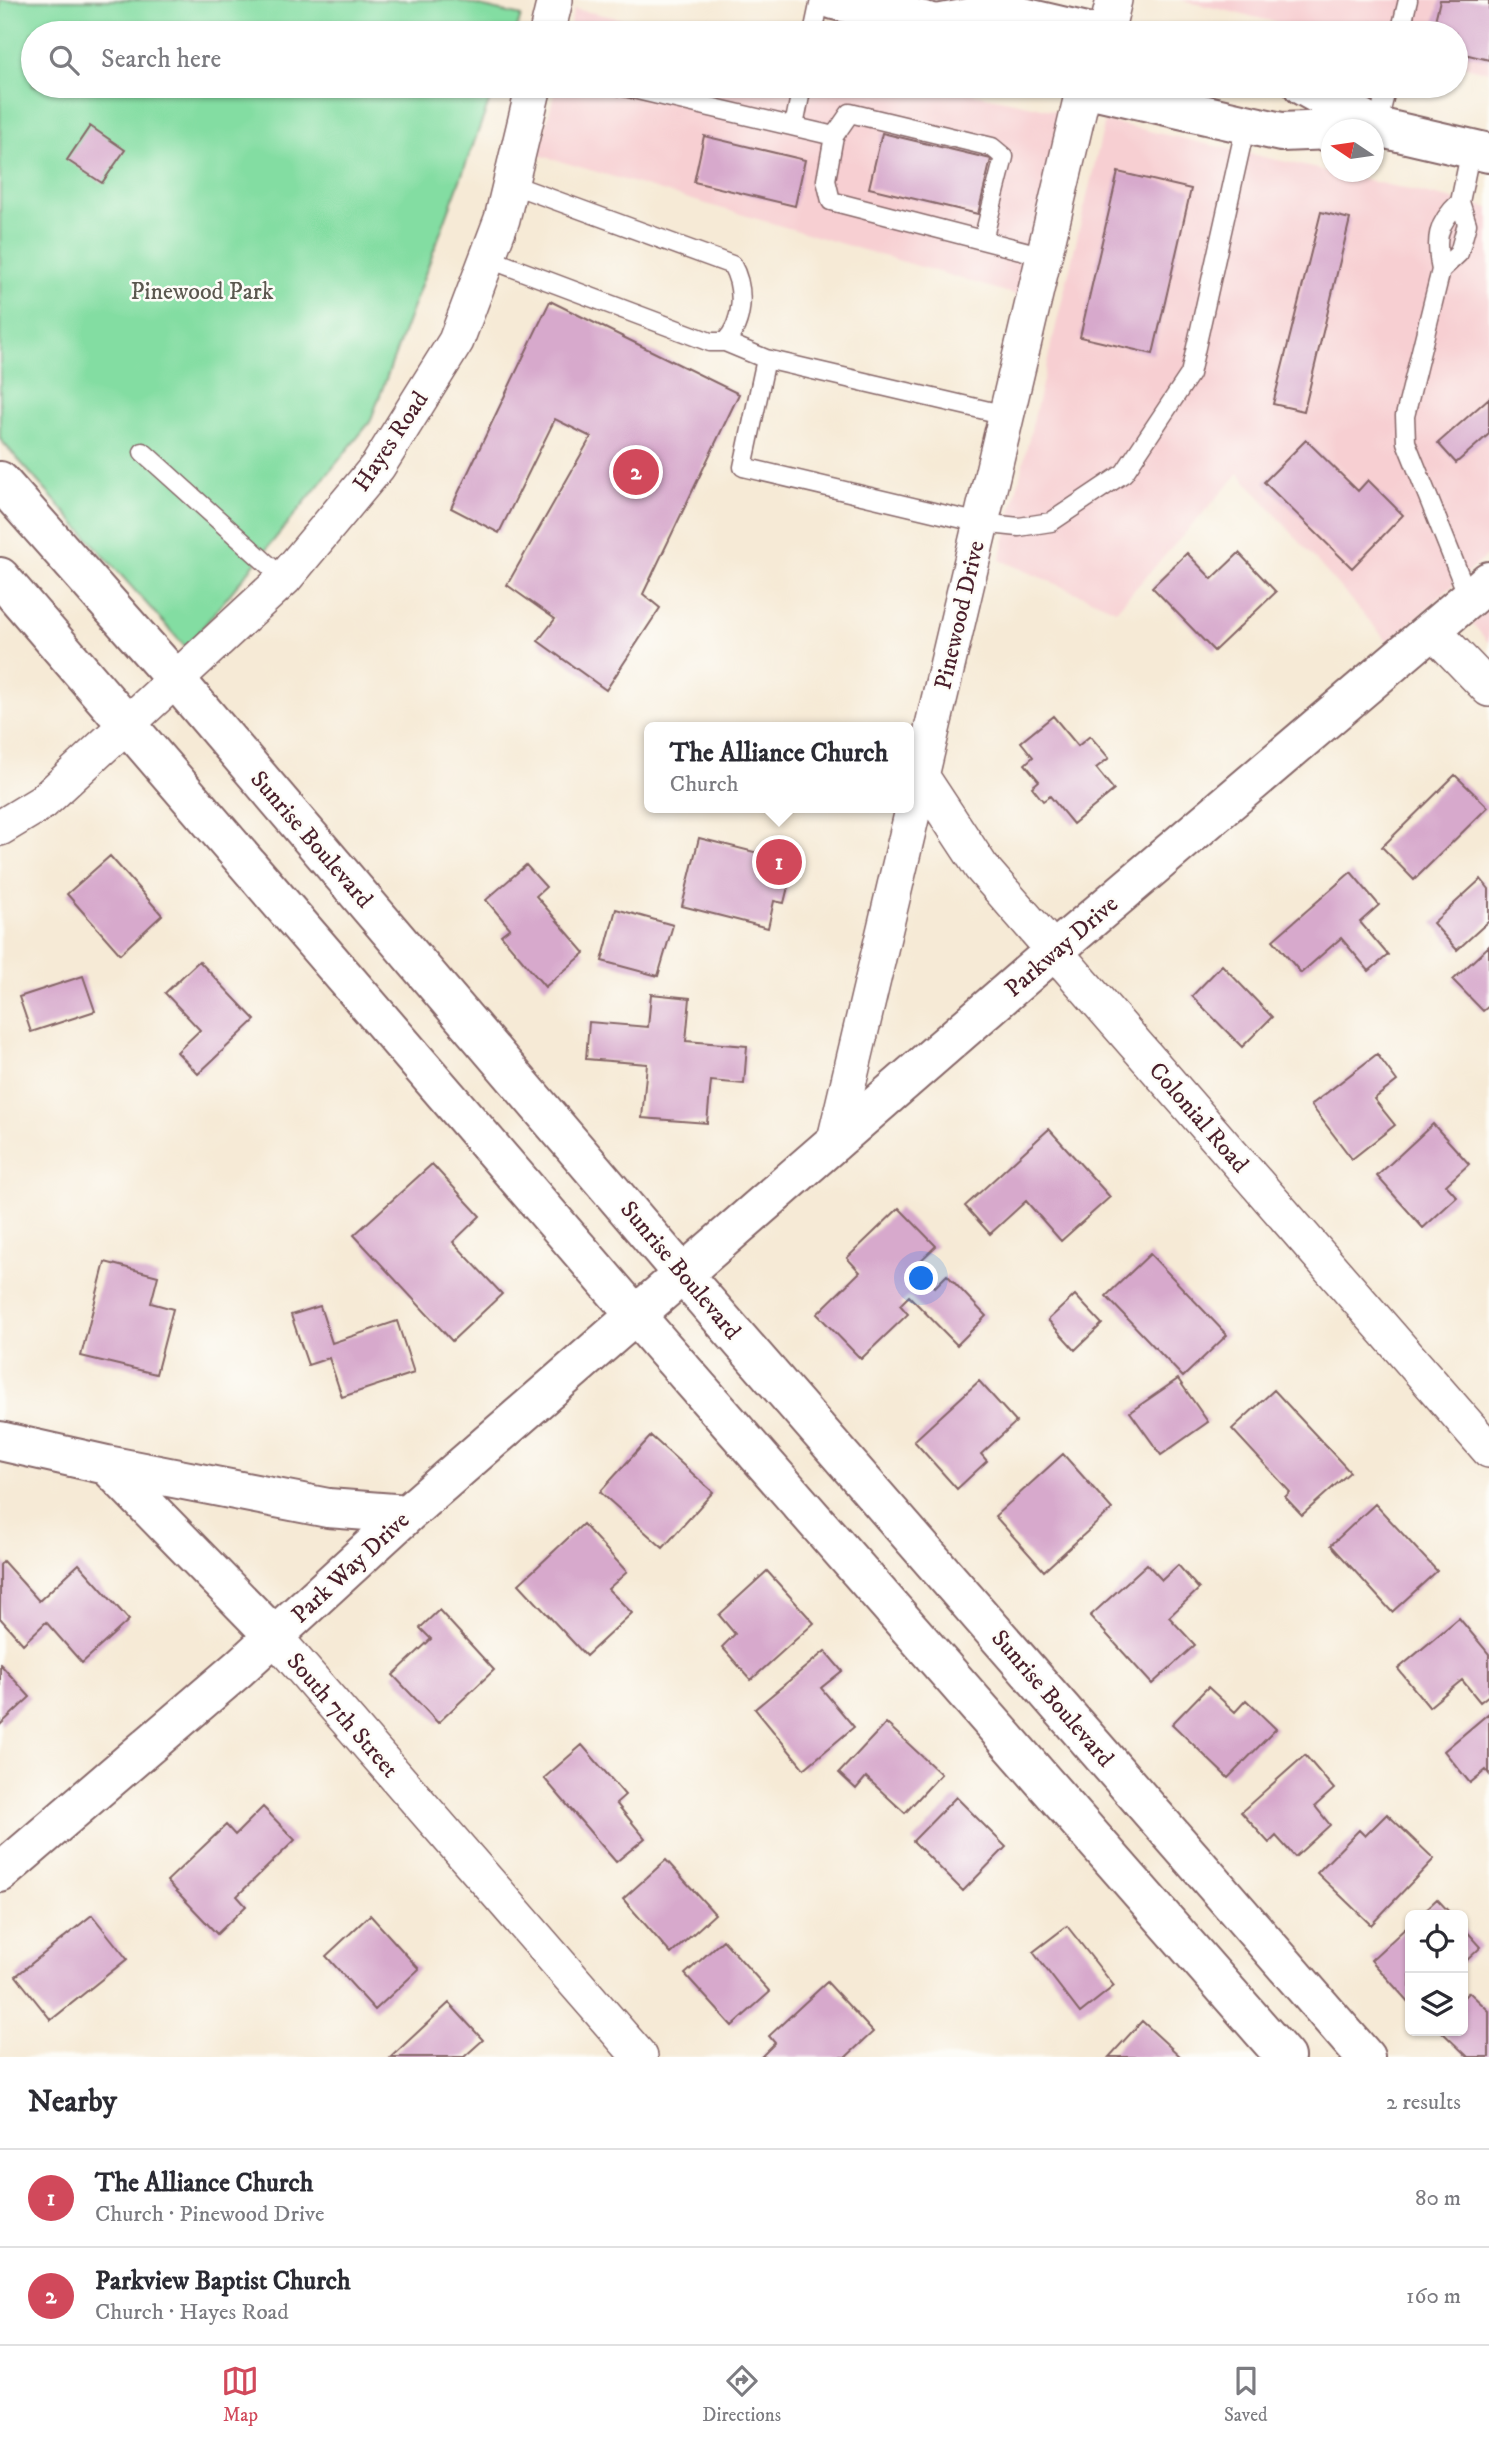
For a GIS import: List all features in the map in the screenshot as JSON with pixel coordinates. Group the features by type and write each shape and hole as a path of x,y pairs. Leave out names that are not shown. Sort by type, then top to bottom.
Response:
{"main road":[{"path":"834,0 914,21"},
{"path":"971,21 1001,12 1040,21"},
{"path":"1134,98 1281,132 1321,130"},
{"path":"1325,98 1363,119"},
{"path":"1384,129 1480,151"},
{"name":"Sunrise Boulevard","path":"0,481 176,680 684,1276 1365,2057"},
{"path":"0,577 636,1315 1285,2057"},
{"name":"Parkway Drive","path":"636,1315 684,1276 1054,951 1479,590"},
{"name":"Park Way Drive","path":"0,1873 275,1636 407,1514 636,1315"},
{"path":"0,1441 328,1508 407,1514"},
{"name":"South 7th Street","path":"107,1465 275,1636"}],"street":[{"path":"550,21 555,0"},
{"path":"1109,21 1114,0"},
{"name":"Hayes Road","path":"0,828 43,802 284,579 378,466 456,341 502,219 531,98"},
{"name":"Pinewood Drive","path":"914,806 1079,98"},
{"path":"1433,631 1489,689"},
{"name":"Colonial Road","path":"921,776 981,867 1489,1450"},
{"name":"Pinewood Drive","path":"834,1144 912,813"},
{"name":"South 7th Street","path":"275,1636 640,2057"}],"lane":[{"path":"816,21 820,0"},
{"path":"1403,21 1408,0"},
{"path":"672,98 834,136"},
{"path":"794,126 800,98"},
{"path":"1379,119 1384,98"},
{"path":"983,240 1004,157 992,146 850,113 834,136 826,180 831,201 1044,256"},
{"path":"766,359 743,467 980,523 1019,527 1051,522 1124,473 1190,374 1246,124"},
{"path":"1479,590 1406,442 1405,416 1441,270 1460,253 1467,224 1460,202 1480,151"},
{"path":"510,184 732,265 740,278 742,298 734,332 725,342"},
{"path":"487,258 710,342 725,342 766,359 1006,415"},
{"path":"143,452 284,579"}],"shaded area":[{"path":"1180,0 1489,0 1489,72 1468,67 1468,21 1271,21"},
{"path":"574,9 632,21 571,21"},
{"path":"553,98 994,98 1065,113 1020,296 539,155"},
{"path":"1105,121 1321,170 1321,182 1374,182 1489,208 1489,554 1388,642 1239,473 1116,610 1000,560"},
{"path":"1489,608 1489,643 1472,623"}],"green space":[{"name":"Pinewood Park","path":"0,0 455,0 521,16 519,21 21,21 21,98 491,98 370,422 186,648 0,439"}],"building":[{"path":"1440,0 1489,0 1489,60 1468,55 1468,21 1435,21"},
{"path":"90,126 125,150 102,183 67,160"},
{"path":"882,133 991,159 978,214 869,188"},
{"path":"704,136 805,160 795,206 694,182"},
{"path":"1118,172 1191,189 1153,354 1080,337"},
{"path":"1321,212 1350,219 1304,411 1273,404"},
{"path":"550,301 739,394 643,594 660,608 606,690 538,641 555,619 507,585 591,437 555,419 499,533 451,508"},
{"path":"1489,398 1489,434 1456,463 1438,443"},
{"path":"1306,440 1358,491 1368,480 1403,515 1352,568 1264,482"},
{"path":"1187,553 1212,579 1239,553 1276,592 1214,651 1152,587"},
{"path":"1053,716 1078,746 1090,736 1109,758 1096,768 1114,790 1073,824 1050,796 1043,801 1032,787 1039,781 1025,764 1033,757 1021,742"},
{"path":"1455,775 1488,807 1414,880 1382,847"},
{"path":"699,838 794,862 784,903 774,901 768,928 682,906"},
{"path":"110,856 162,915 120,954 67,894"},
{"path":"526,865 546,887 536,896 585,953 545,987 501,935 510,928 486,900"},
{"path":"1351,872 1379,905 1360,922 1388,955 1369,971 1341,938 1301,973 1273,940"},
{"path":"1481,879 1489,889 1489,921 1457,950 1433,923"},
{"path":"616,909 673,925 658,976 602,961"},
{"path":"1489,946 1489,1006 1483,1011 1453,980"},
{"path":"199,961 255,1020 198,1074 177,1052 200,1030 165,993"},
{"path":"1222,965 1272,1017 1242,1047 1192,996"},
{"path":"83,976 95,1011 31,1032 19,997"},
{"path":"651,994 690,998 686,1041 747,1046 744,1084 711,1081 707,1123 642,1118 647,1064 586,1059 589,1022 648,1027"},
{"path":"1377,1054 1397,1081 1374,1099 1395,1125 1352,1159 1311,1105"},
{"path":"1433,1124 1469,1164 1446,1185 1457,1197 1423,1228 1377,1176"},
{"path":"1049,1129 1110,1197 1061,1241 1026,1201 990,1234 965,1206"},
{"path":"432,1164 480,1216 453,1242 502,1294 452,1341 354,1235"},
{"path":"899,1208 936,1246 915,1266 935,1287 947,1275 986,1316 957,1345 909,1296 900,1305 908,1314 861,1359 817,1314 860,1272 847,1258"},
{"path":"1150,1254 1227,1335 1183,1377 1106,1296"},
{"path":"105,1262 158,1276 151,1303 173,1309 156,1374 81,1356"},
{"path":"1075,1295 1102,1324 1075,1350 1048,1320"},
{"path":"320,1306 332,1343 397,1321 414,1373 342,1397 329,1358 308,1365 291,1315"},
{"path":"1178,1379 1208,1422 1161,1455 1130,1412"},
{"path":"979,1381 1016,1422 981,1454 987,1461 957,1489 914,1441"},
{"path":"1274,1390 1350,1472 1302,1515 1285,1497 1290,1492 1232,1429"},
{"path":"651,1436 713,1492 663,1548 600,1492"},
{"path":"1063,1454 1112,1509 1044,1571 995,1516"},
{"path":"1375,1504 1437,1571 1392,1612 1331,1545"},
{"path":"583,1524 627,1572 608,1589 632,1613 586,1656 519,1584"},
{"path":"3,1561 39,1601 79,1564 129,1620 82,1663 46,1622 23,1644 0,1618 0,1565"},
{"path":"1147,1564 1162,1580 1178,1565 1199,1589 1169,1617 1195,1645 1152,1684 1090,1616"},
{"path":"767,1571 814,1623 751,1680 722,1647 735,1634 719,1615"},
{"path":"439,1610 494,1670 438,1723 393,1675 431,1639 420,1628"},
{"path":"1459,1618 1489,1654 1489,1695 1480,1702 1462,1680 1429,1707 1398,1669"},
{"path":"825,1651 842,1671 821,1688 854,1727 804,1769 755,1709"},
{"path":"0,1664 30,1697 0,1725"},
{"path":"1208,1687 1235,1712 1246,1700 1276,1729 1228,1778 1172,1724"},
{"path":"1489,1713 1489,1774 1486,1770 1470,1783 1444,1751"},
{"path":"886,1723 941,1774 905,1813 866,1777 856,1789 839,1773"},
{"path":"582,1745 625,1795 616,1803 645,1838 616,1862 544,1778"},
{"path":"1305,1755 1334,1789 1315,1806 1330,1825 1295,1857 1276,1836 1269,1843 1241,1812"},
{"path":"956,1797 1006,1847 963,1891 913,1841"},
{"path":"263,1807 295,1840 237,1896 246,1906 217,1934 167,1881 226,1825 235,1835"},
{"path":"1387,1814 1434,1859 1371,1925 1317,1873 1359,1830 1365,1836"},
{"path":"666,1860 715,1914 671,1954 623,1899"},
{"path":"1437,1899 1447,1910 1425,1910"},
{"path":"92,1915 127,1959 51,2020 16,1976"},
{"path":"370,1915 419,1969 375,2010 326,1956"},
{"path":"1067,1926 1114,1986 1080,2013 1033,1952"},
{"path":"1405,1929 1405,1998 1371,1960"},
{"path":"1468,1933 1481,1947 1468,1959"},
{"path":"723,1940 770,1992 732,2026 685,1974"},
{"path":"827,1982 873,2032 846,2057 761,2057 775,2043 769,2036"},
{"path":"1468,1993 1489,2011 1489,2057 1468,2057 1446,2036 1468,2036"},
{"path":"449,2003 483,2040 464,2057 391,2057"},
{"path":"1142,2021 1181,2057 1109,2057"}],"place":[{"name":"Parkview Baptist Church","path":"636,472"},
{"name":"The Alliance Church","path":"779,862"}]}
